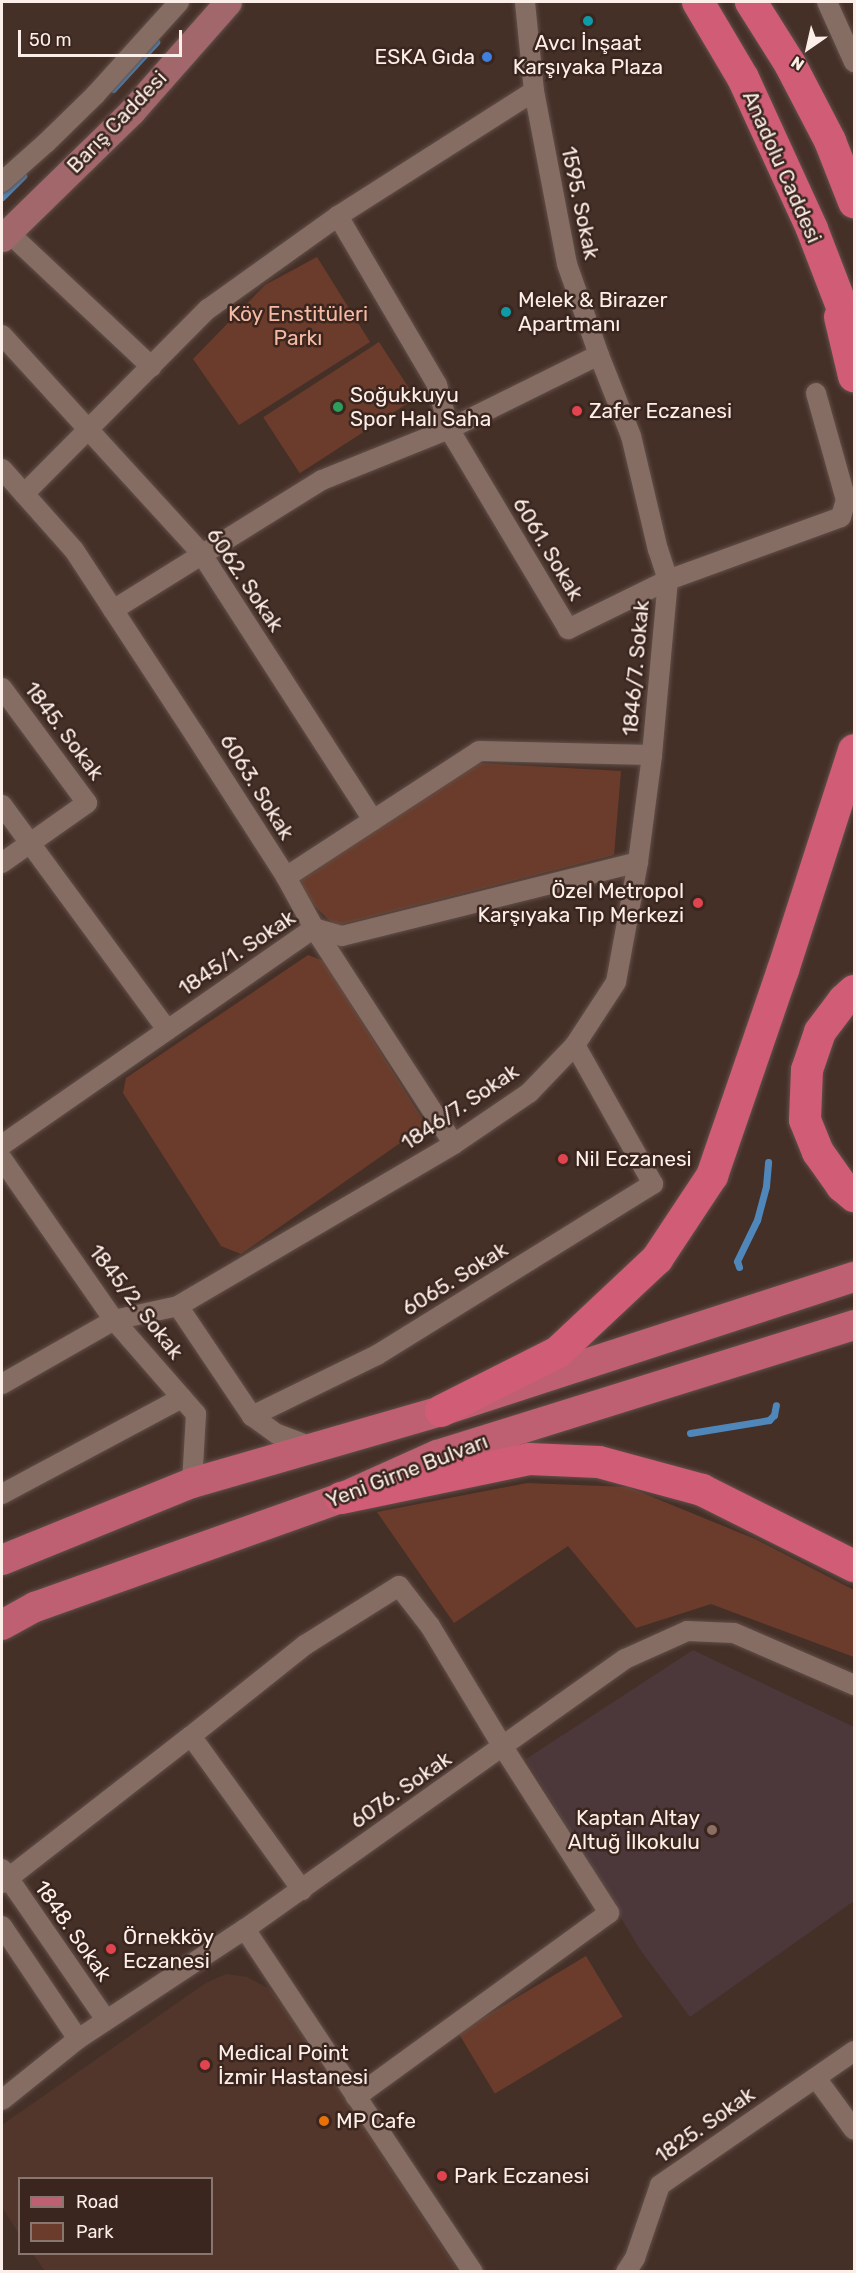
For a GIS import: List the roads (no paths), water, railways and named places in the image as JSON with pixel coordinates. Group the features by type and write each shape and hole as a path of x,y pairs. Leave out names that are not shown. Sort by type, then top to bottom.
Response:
{"highway":[{"name":"Anadolu Caddesi","path":"698,2 743,78 812,229 831,284 855,338"},
{"path":"751,2 790,64 830,141 855,202"},
{"path":"765,2 790,64"},
{"path":"831,284 855,376"},
{"path":"441,1412 558,1352 657,1259 712,1176 855,750"},
{"path":"855,991 844,1000 820,1032 807,1070 805,1120 818,1152 842,1186 855,1196"},
{"path":"342,1498 529,1459 599,1462 702,1490 855,1566"}],"main road":[{"name":"Barış Caddesi","path":"4,235 132,111 228,2"},
{"name":"Yeni Girne Bulvarı","path":"2,1560 192,1483 441,1412 855,1277"},
{"name":"Yeni Girne Bulvarı","path":"2,1625 34,1607 342,1498 437,1455 855,1326"}],"street":[{"path":"2,182 96,94 179,2"},
{"name":"1595. Sokak","path":"525,2 534,91 567,264 598,356 631,436 657,550 669,580"},
{"path":"827,2 855,62"},
{"path":"24,494 208,309 338,216 534,91"},
{"name":"6061. Sokak","path":"338,216 437,385 449,429 568,629 669,580 841,517 846,500 816,393"},
{"path":"4,235 152,367"},
{"name":"6062. Sokak","path":"2,335 90,429 201,554 373,820"},
{"path":"113,610 322,480 449,429 598,356"},
{"name":"6063. Sokak","path":"2,469 74,550 286,877 314,928 454,1144"},
{"name":"1846/7. Sokak","path":"2,1384 114,1320 178,1306 454,1144 529,1093 575,1045 616,982 638,862 652,756 669,580"},
{"name":"1845. Sokak","path":"2,688 87,803 30,843"},
{"path":"286,877 479,752 652,756"},
{"path":"2,805 167,1030"},
{"path":"2,863 30,843"},
{"name":"1845/1. Sokak","path":"2,1145 314,928 342,936 638,862"},
{"name":"6065. Sokak","path":"252,1416 377,1355 653,1184 575,1045"},
{"name":"1845/2. Sokak","path":"2,1160 114,1320 196,1414 192,1483"},
{"path":"178,1306 252,1416 277,1434 315,1448"},
{"path":"2,1494 182,1398"},
{"path":"4,1877 191,1736 305,1645 399,1586 430,1626 502,1747 609,1913 356,2097"},
{"name":"6076. Sokak","path":"2,2100 78,2039 302,1890 625,1659 687,1631 735,1633 855,1685"},
{"path":"191,1736 302,1890"},
{"name":"1848. Sokak","path":"4,1877 106,2020"},
{"path":"2,1926 78,2039"},
{"path":"245,1929 472,2271"},
{"name":"1825. Sokak","path":"626,2271 635,2258 660,2186 855,2051"},
{"path":"816,2078 855,2130"}],"waterway":[{"path":"113,89 156,42"},
{"path":"2,197 23,176"},
{"path":"739,1267 737,1261 757,1220 766,1186 768,1162"},
{"path":"690,1433 769,1420 774,1415 776,1405"}],"place":[{"name":"Avcı İnşaat Karşıyaka Plaza","path":"588,21"},
{"name":"ESKA Gıda","path":"487,57"},
{"name":"Melek & Birazer Apartmanı","path":"506,312"},
{"name":"Soğukkuyu Spor Halı Saha","path":"338,407"},
{"name":"Zafer Eczanesi","path":"577,411"},
{"name":"Özel Metropol Karşıyaka Tıp Merkezi","path":"698,903"},
{"name":"Nil Eczanesi","path":"563,1159"},
{"name":"Kaptan Altay Altuğ İlkokulu","path":"712,1830"},
{"name":"Örnekköy Eczanesi","path":"111,1949"},
{"name":"Medical Point İzmir Hastanesi","path":"205,2065"},
{"name":"MP Cafe","path":"324,2121"},
{"name":"Park Eczanesi","path":"442,2176"}],"park label":[{"name":"Köy Enstitüleri Parkı","path":"298,326"}]}
